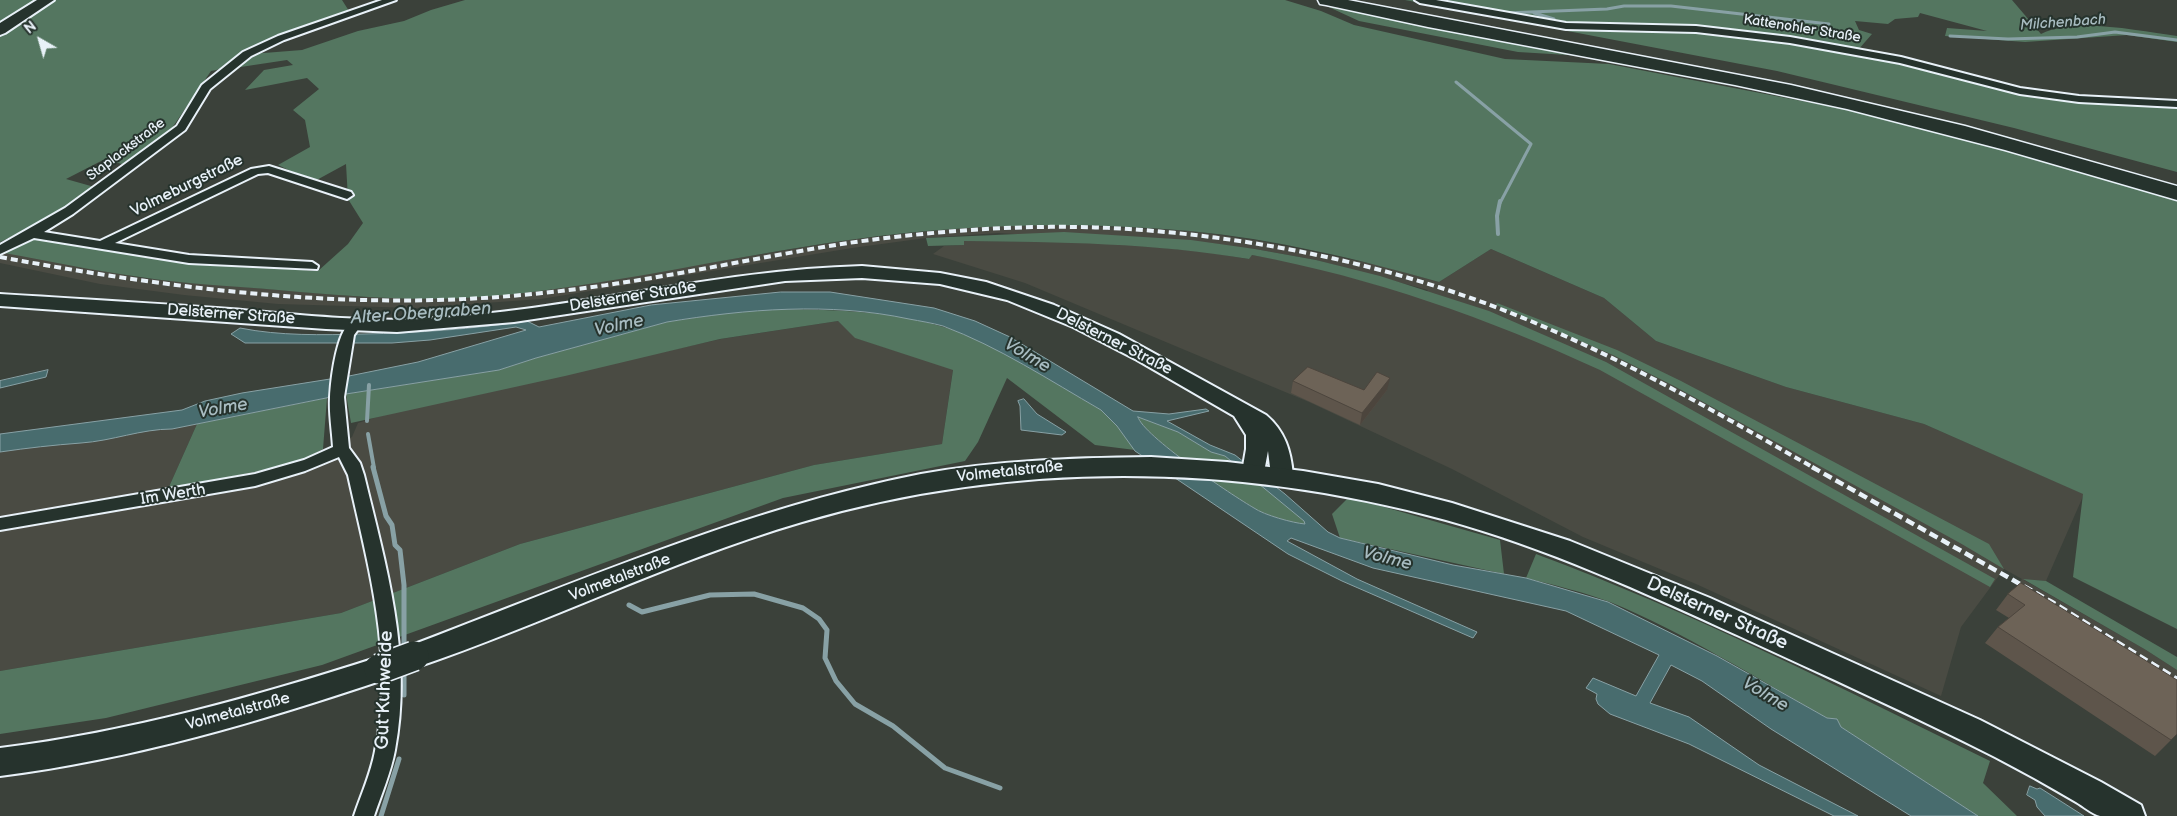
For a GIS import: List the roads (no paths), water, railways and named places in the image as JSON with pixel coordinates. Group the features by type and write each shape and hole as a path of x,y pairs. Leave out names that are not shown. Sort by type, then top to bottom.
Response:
{"highway":[{"path":"1326,0 1439,24 1736,79 1883,111 2005,143 2177,192"},
{"path":"1340,0 1738,76 1876,106 2177,187"}],"main road":[{"path":"6,26 47,0"},
{"name":"Volmetalstraße","path":"0,762 140,739 280,702 379,669 733,535 847,500 922,483 1026,469 1078,465 1146,466 1253,472"},
{"name":"Delsterner Straße","path":"1253,472 1282,475 1390,497 1453,513 1524,534 1605,565 1717,613 1947,718 2010,749 2129,816"}],"street":[{"name":"Staplackstraße","path":"2,249 32,234 124,173 181,128 206,88 247,54 289,35 391,0"},
{"name":"Kattenohler Straße","path":"1420,0 1566,26 1696,29 1790,40 1901,60 2020,91 2079,99 2177,104"},
{"name":"Volmeburgstraße","path":"100,246 255,171 269,168 347,195"},
{"path":"32,234 189,259 312,266"},
{"name":"Delsterner Straße","path":"0,300 349,335 417,326 479,321 761,277 828,272 894,274 965,283 1056,311 1120,341 1238,409 1254,416 1271,431 1281,454 1282,475"},
{"path":"341,449 337,397 349,335"},
{"name":"Delsterner Straße","path":"1238,409 1256,428 1258,447 1253,472"},
{"name":"Im Werth","path":"0,524 255,480 294,470 327,458 341,449"},
{"name":"Gut Kuhweide","path":"341,449 352,463 356,475 386,605 390,646 388,724 385,752 364,816"}],"water":[{"name":"Volme","path":"781,292 830,292 934,308 975,321 1010,337 1133,411 1169,414 1206,409 1209,411 1167,421 1210,445 1235,455 1285,494 1328,532 1340,538 1453,565 1526,578 1608,602 1717,656 1827,718 1837,719 1841,727 1978,816 1911,816 1771,729 1702,681 1671,665 1650,703 1689,717 1759,765 1858,816 1834,816 1689,744 1610,714 1598,704 1597,694 1586,688 1593,678 1636,696 1659,655 1566,611 1373,568 1291,538 1287,541 1357,579 1477,632 1473,638 1342,581 1288,554 1135,451 1117,426 1101,410 1024,365 964,334 922,321 849,310 819,309 757,311 697,317 667,322 499,370 346,394 172,429 149,431 93,442 0,452 0,434 182,410 205,401 242,393 349,376 418,362 526,330 516,327 430,340 392,343 245,343 231,334 240,328 286,334 332,335 425,332 527,321 539,327 651,305","holes":["1138,417 1178,432 1211,452 1225,456 1304,521 1305,524 1271,516 1243,501 1171,451 1143,426"]},
{"path":"48,370 46,377 0,388 0,381"},
{"path":"1024,399 1037,414 1066,432 1062,435 1021,430 1018,401"},
{"path":"2030,786 2037,789 2040,788 2084,816 2045,816 2037,807 2035,800 2027,795"}],"waterway":[{"name":"Milchenbach","path":"1505,13 1607,9 1624,6 1671,6 1829,24"},
{"path":"1534,13 1554,19"},
{"name":"Milchenbach","path":"1950,36 2008,39 2077,37 2115,32 2177,40"},
{"path":"1456,82 1531,144 1500,203"},
{"path":"1498,234 1497,216 1500,201"},
{"path":"367,421 369,385"},
{"path":"368,434 374,468"},
{"path":"373,467 386,516 392,525 395,545 400,550 404,585 404,651"},
{"path":"629,605 642,612 710,595 754,594 803,608 819,619 827,630 825,658 836,681 855,704 893,726 945,768 1000,788"},
{"path":"404,671 404,695"},
{"path":"381,816 399,759"}],"railway":[{"path":"0,257 134,279 269,295 337,299 474,299 581,289 810,249 918,234 1023,227 1094,227 1184,234 1293,250 1347,262 1453,292 1505,311 1589,347 1655,380 1814,468"},
{"path":"1812,467 2052,602 2177,679"}],"water label":[{"name":"Alter Obergraben","path":"421,314"}]}
